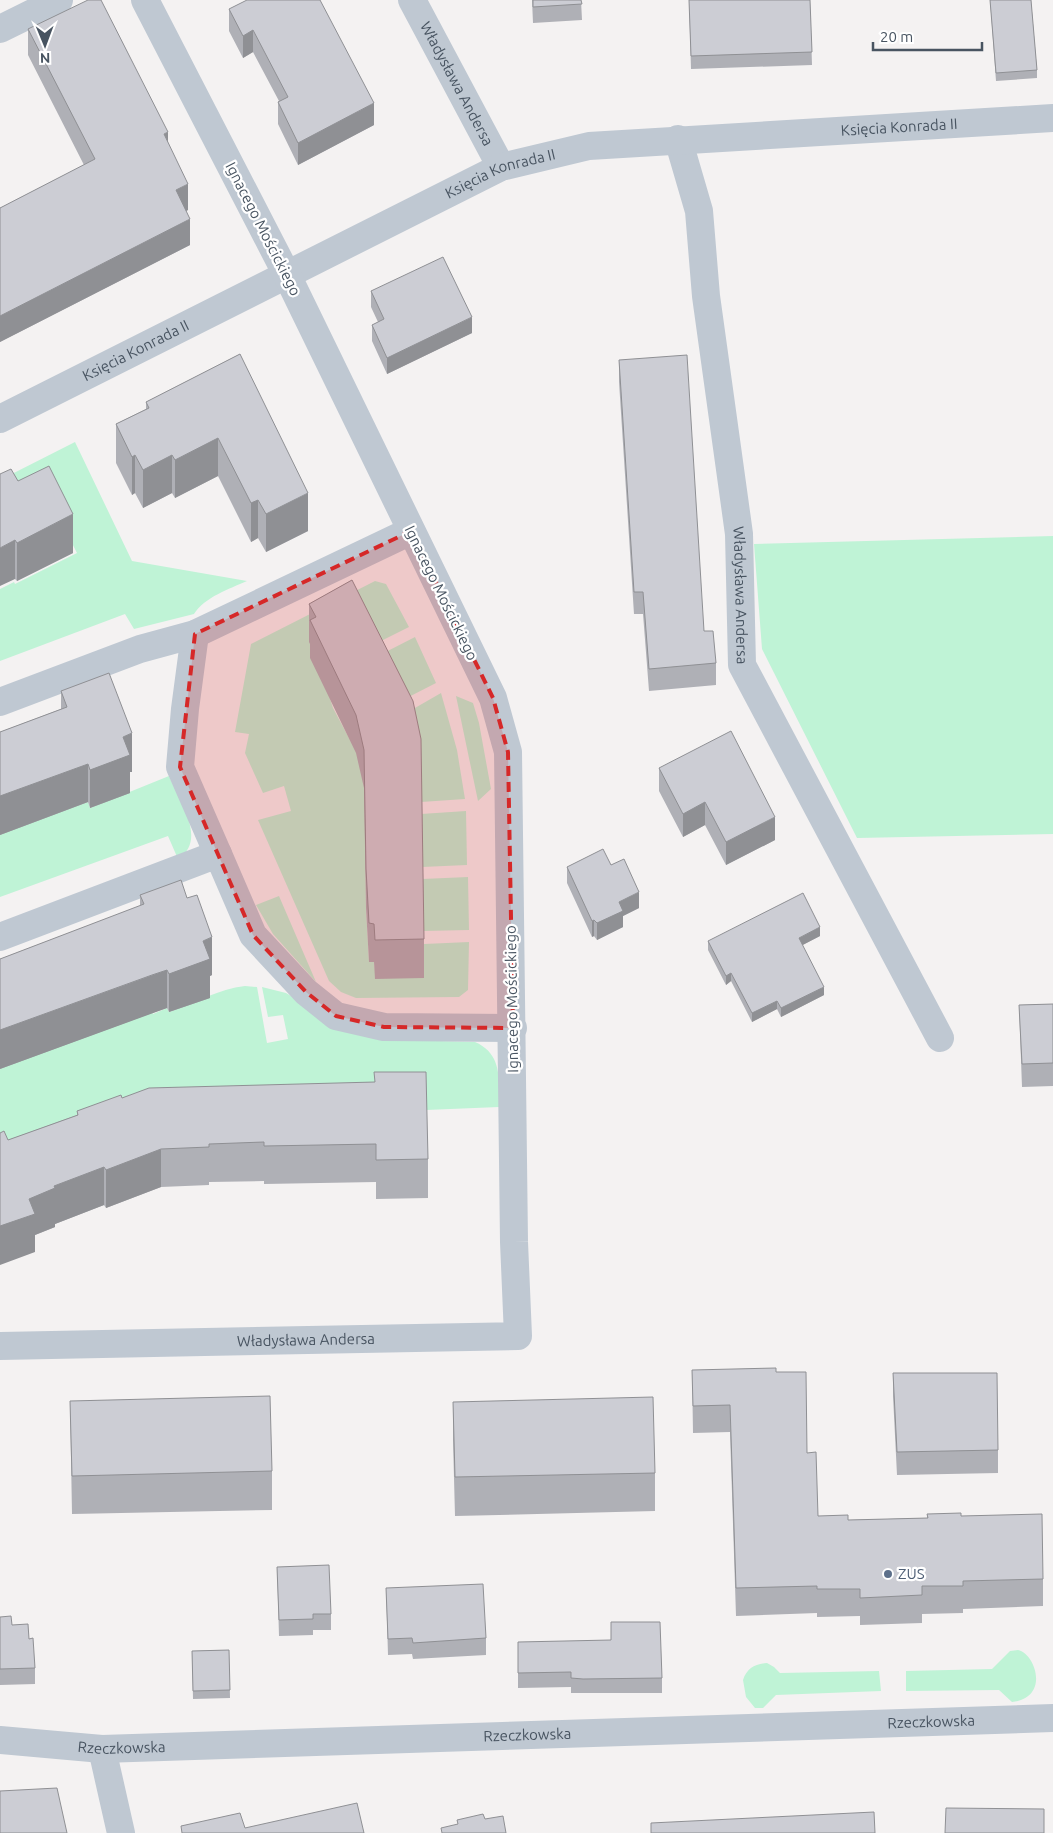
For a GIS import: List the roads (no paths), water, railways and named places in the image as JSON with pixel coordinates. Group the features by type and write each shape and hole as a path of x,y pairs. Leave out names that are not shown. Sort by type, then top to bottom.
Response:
{"street":[{"path":"0,29 59,0"},
{"name":"Ignacego Mościckiego","path":"145,0 287,275 493,698 508,752 513,1028 514,1242"},
{"name":"Władysława Andersa","path":"412,0 501,167"},
{"name":"Księcia Konrada II","path":"0,419 501,167 589,146 1053,118"},
{"name":"Władysława Andersa","path":"678,140 699,211 706,296 739,534 742,665 940,1038"},
{"path":"0,702 140,648 195,634 411,531"},
{"path":"195,634 185,709 180,767 253,935 306,992 336,1016 384,1027 513,1028"},
{"path":"0,937 218,854"},
{"name":"Władysława Andersa","path":"0,1346 518,1336 514,1242"},
{"name":"Rzeczkowska","path":"0,1740 102,1749 1053,1718"},
{"path":"102,1749 122,1833"}],"place":[{"name":"ZUS","path":"888,1574"}]}
